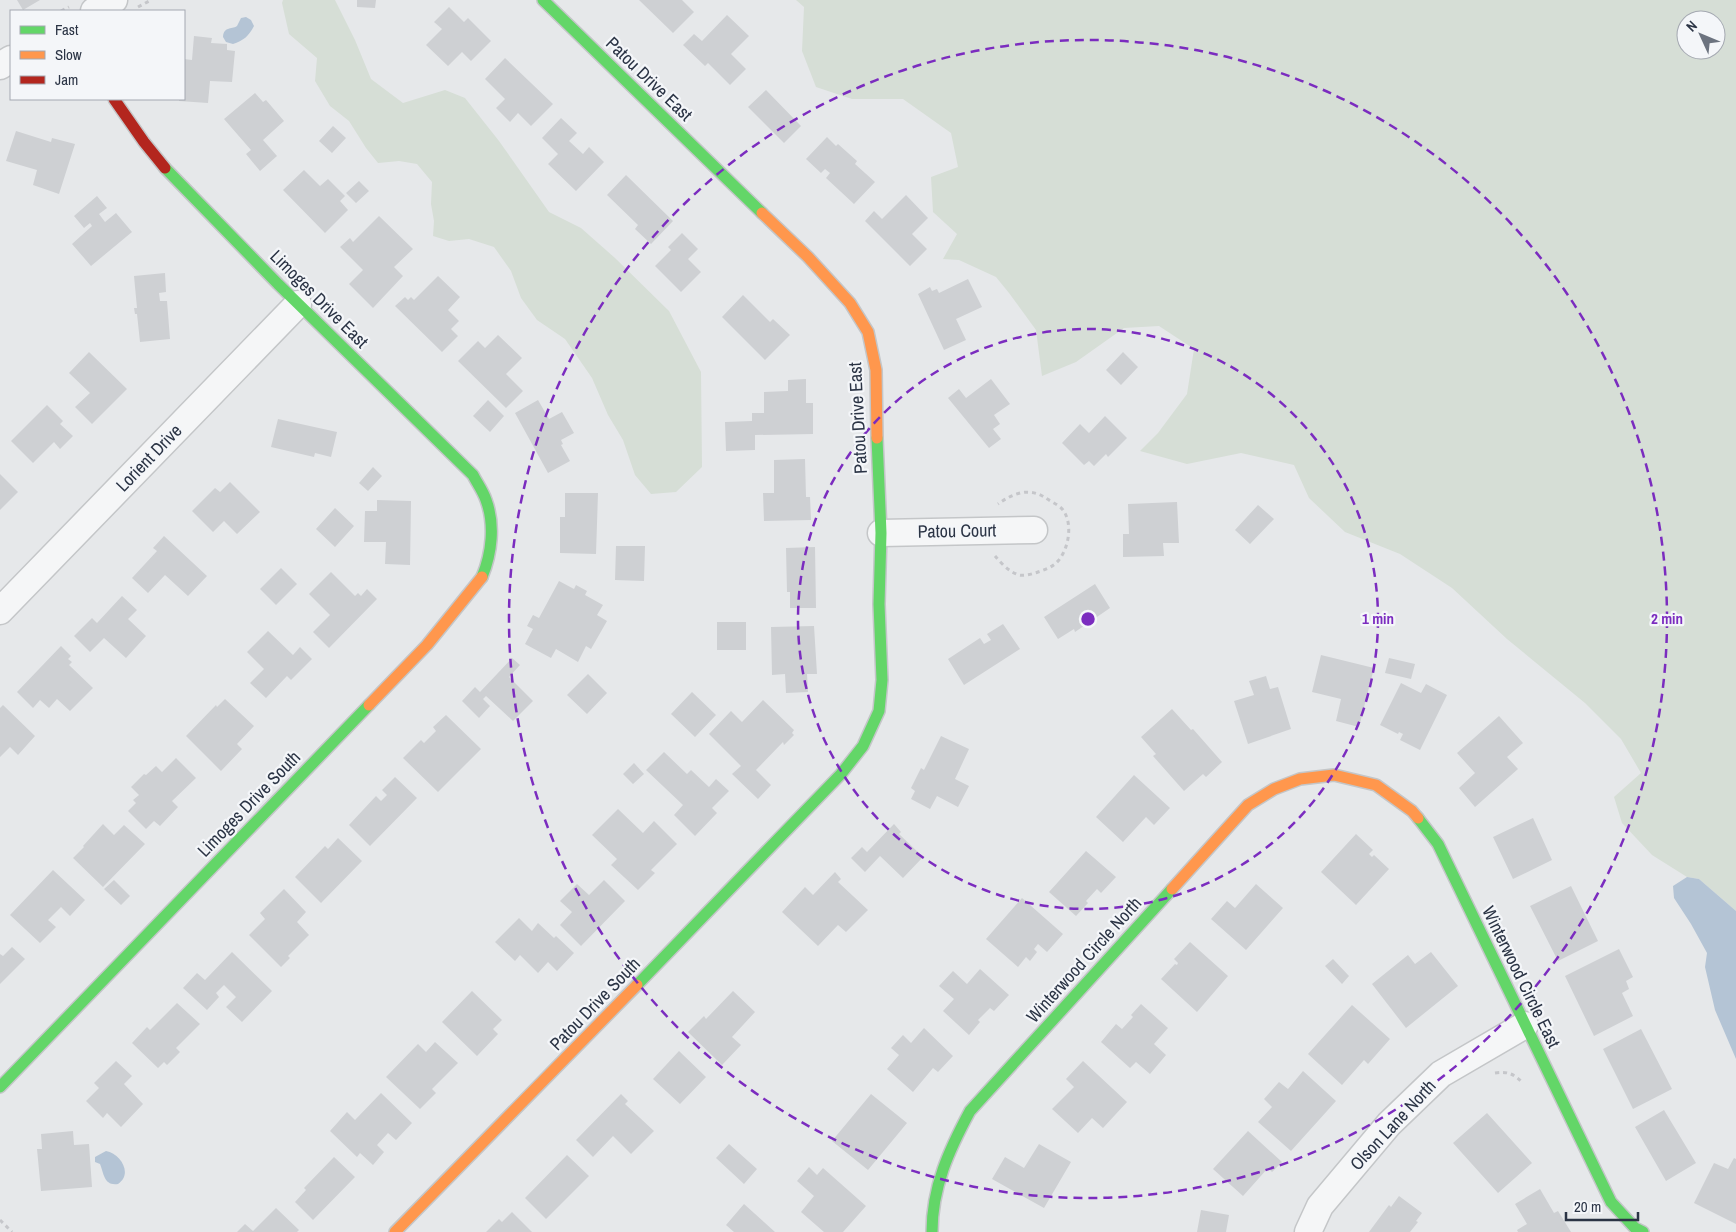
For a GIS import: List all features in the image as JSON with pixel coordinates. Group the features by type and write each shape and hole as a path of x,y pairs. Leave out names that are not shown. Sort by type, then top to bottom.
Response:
{"street":[{"name":"Patou Drive East","path":"543,0 808,257 850,303 868,332 876,370 877,467 881,533 879,604 882,680 879,711 863,746 841,774 818,798"},
{"path":"98,10 125,4"},
{"name":"Limoges Drive East","path":"115,100 172,177 472,475 486,500 491,527"},
{"name":"Lorient Drive","path":"0,611 298,304"},
{"name":"Limoges Drive South","path":"0,1087 427,645 481,578 487,564 491,542 491,527"},
{"name":"Patou Court","path":"881,533 1034,530"},
{"name":"Winterwood Circle East","path":"1334,776 1376,785 1412,811 1438,844 1611,1202 1635,1228 1643,1232"},
{"name":"Winterwood Circle North","path":"932,1232 933,1202 939,1176 950,1148 970,1111 1248,805 1274,789 1300,779 1334,776"},
{"name":"Patou Drive South","path":"395,1232 818,798"},
{"name":"Olson Lane North","path":"1308,1232 1320,1206 1382,1131 1441,1074 1525,1025"}],"path":[{"path":"125,4 151,0"},
{"path":"992,553 1007,568 1019,575 1029,575 1046,570 1056,564 1063,554 1068,540 1068,524 1063,510 1038,493 1022,492 1007,498 996,506"},
{"path":"1492,1073 1506,1072 1514,1075 1526,1088"},
{"path":"0,1220 12,1232"}],"shaded area":[{"path":"283,0 335,0 355,40 371,79 403,103 445,90 465,98 499,141 549,212 581,228 615,258 669,311 701,372 702,467 676,492 651,494 635,475 623,440 608,415 592,378 565,339 537,320 521,298 511,271 494,247 469,239 449,241 433,236 432,182 417,164 399,161 378,163 349,121 330,106 315,81 317,58 289,34 282,3"},
{"path":"796,0 1736,0 1736,911 1699,879 1687,877 1652,855 1622,823 1614,797 1641,773 1621,739 1585,703 1507,639 1452,588 1400,554 1345,532 1309,498 1294,465 1241,453 1187,464 1140,451 1158,433 1187,394 1194,349 1159,326 1124,328 1076,362 1042,376 1036,330 996,277 959,260 943,259 957,234 933,212 931,177 958,167 951,133 903,99 852,99 816,87 802,51 804,7"}],"water":[{"path":"246,17 251,20 254,26 250,33 237,43 226,42 223,37 225,31 237,26 241,18"},
{"path":"1687,877 1699,879 1736,911 1736,1059 1715,1010 1705,967 1707,953 1674,898 1673,886"},
{"path":"106,1151 120,1160 125,1170 125,1175 118,1184 107,1181 100,1164 95,1162 95,1157"}],"building":[{"path":"17,0 40,0 23,10"},
{"path":"357,0 376,0 375,8 357,7"},
{"path":"639,0 682,0 694,12 673,33"},
{"path":"449,7 464,22 468,18 491,41 471,61 462,52 448,66 426,45 442,29 434,22"},
{"path":"727,15 749,36 731,54 746,69 730,85 708,63 705,66 683,45 694,34 702,41"},
{"path":"194,36 212,38 211,43 227,44 227,50 235,51 232,82 210,81 208,103 179,101 185,100 185,59 192,60"},
{"path":"505,58 553,104 531,126 518,113 510,122 496,108 505,99 485,79"},
{"path":"766,90 801,126 784,143 748,107"},
{"path":"255,93 263,102 266,100 284,121 263,140 277,156 260,171 246,154 251,150 224,119"},
{"path":"561,118 577,133 569,141 583,154 589,147 604,162 576,191 548,164 558,154 542,138"},
{"path":"333,126 346,138 332,153 319,141"},
{"path":"16,131 51,142 52,138 75,144 59,194 33,185 37,170 6,161"},
{"path":"827,137 857,161 855,164 875,182 854,204 826,178 830,173 825,169 821,173 806,159"},
{"path":"304,170 320,186 328,179 345,196 340,201 348,210 325,233 283,190"},
{"path":"626,175 673,221 651,244 635,229 638,225 607,195"},
{"path":"359,181 369,191 356,203 346,193"},
{"path":"906,195 928,218 912,234 927,249 910,266 865,221 874,211 882,219"},
{"path":"97,196 107,208 99,214 105,222 116,213 132,232 91,266 72,244 92,226 90,223 84,228 74,216"},
{"path":"379,216 413,249 394,267 403,276 373,308 349,284 363,270 340,247 350,238 353,242"},
{"path":"682,233 698,249 688,259 701,272 681,292 655,266 671,250 668,247"},
{"path":"165,273 166,292 159,293 160,301 167,301 170,339 140,342 137,314 135,314 134,308 137,308 134,276"},
{"path":"438,276 460,297 448,310 459,321 451,329 458,336 442,352 395,306 405,297 408,300 411,297 414,300"},
{"path":"968,279 982,307 956,319 966,340 944,350 918,294 930,287 932,291 937,289 939,293"},
{"path":"743,295 770,322 773,319 790,335 765,360 722,317"},
{"path":"498,335 522,358 506,374 523,391 506,408 458,361 478,341 485,348"},
{"path":"89,352 127,389 92,424 75,407 90,393 69,373"},
{"path":"1123,352 1138,367 1121,385 1106,370"},
{"path":"806,379 806,403 813,403 813,434 755,435 755,450 726,451 725,422 752,421 752,413 764,413 764,392 788,391 788,380"},
{"path":"991,379 1010,404 994,415 1000,424 993,429 1001,439 989,448 948,398 959,389 966,398"},
{"path":"488,400 504,416 490,432 473,416"},
{"path":"538,400 549,419 562,412 574,433 561,440 563,444 561,445 570,461 548,473 515,413"},
{"path":"47,405 63,421 60,424 73,436 60,449 54,442 33,463 11,441"},
{"path":"1105,416 1127,438 1108,457 1106,454 1094,466 1089,461 1084,465 1062,443 1080,424 1089,433"},
{"path":"278,419 337,432 331,457 315,453 314,457 271,447"},
{"path":"805,459 806,497 810,497 811,520 764,521 763,493 774,493 774,460"},
{"path":"373,467 382,476 368,491 359,483"},
{"path":"0,474 18,492 0,510"},
{"path":"230,482 260,512 237,534 224,521 213,532 192,511 215,488 220,492"},
{"path":"565,493 598,493 596,554 560,553 560,517 565,517"},
{"path":"377,500 411,501 410,565 385,564 386,542 364,542 365,511 377,511"},
{"path":"1177,502 1179,543 1163,543 1164,556 1123,557 1123,534 1129,534 1128,504"},
{"path":"1258,505 1274,519 1250,544 1235,530"},
{"path":"335,508 354,526 335,547 316,529"},
{"path":"164,536 207,576 188,596 165,575 148,593 132,578 157,551 153,548"},
{"path":"616,546 645,546 644,581 615,580"},
{"path":"815,547 816,608 790,608 790,592 787,592 786,548"},
{"path":"281,568 297,584 276,605 260,589"},
{"path":"331,572 355,596 358,593 361,596 367,589 377,599 329,648 313,632 330,615 309,594"},
{"path":"559,581 574,589 576,585 587,591 585,595 603,605 597,615 607,621 591,649 586,646 578,662 556,649 551,658 525,644 533,629 527,626 533,615 539,618"},
{"path":"1095,584 1110,608 1075,632 1074,629 1058,639 1044,617"},
{"path":"122,596 137,610 128,619 146,636 126,658 104,638 90,652 74,636 92,618 97,623"},
{"path":"717,622 746,622 746,650 717,650"},
{"path":"1003,624 1020,649 964,685 948,659 980,638 984,644 991,640 987,634"},
{"path":"814,626 817,674 807,674 808,692 786,693 785,674 772,675 771,627"},
{"path":"268,631 293,655 300,647 312,659 291,680 287,676 266,698 250,683 264,669 247,652"},
{"path":"61,646 71,656 68,659 72,662 69,665 93,688 70,711 57,699 49,708 40,700 33,708 17,692"},
{"path":"1321,655 1374,668 1359,727 1336,721 1341,699 1312,692"},
{"path":"512,658 520,665 509,677 533,701 513,721 486,696 483,699 490,706 479,718 462,701 475,687 480,692"},
{"path":"1389,658 1415,664 1411,679 1385,673"},
{"path":"588,674 607,693 587,714 567,695"},
{"path":"1266,676 1270,689 1278,687 1291,729 1248,744 1234,701 1254,695 1249,681"},
{"path":"1401,683 1421,693 1426,684 1447,695 1420,750 1400,740 1403,734 1399,732 1398,734 1380,725"},
{"path":"692,692 716,715 695,737 671,714"},
{"path":"225,699 254,726 237,744 242,749 221,771 186,736 216,705 217,707"},
{"path":"763,700 794,730 792,733 794,735 784,745 783,742 756,770 771,785 758,799 732,774 741,766 709,734 731,711 742,722"},
{"path":"3,705 35,736 18,755 10,747 0,757 0,708"},
{"path":"1172,709 1191,730 1193,729 1222,762 1206,777 1203,774 1184,791 1153,756 1156,754 1141,737"},
{"path":"446,715 481,749 438,792 403,758 421,740 424,743 436,731 433,727"},
{"path":"1499,716 1523,743 1507,757 1518,769 1475,807 1459,788 1475,773 1457,753"},
{"path":"941,736 969,749 955,779 969,786 958,807 937,796 930,809 911,799 915,791 911,788 921,768 924,770"},
{"path":"664,752 687,774 691,770 709,787 716,779 729,791 712,808 717,813 695,836 674,815 683,805 646,770"},
{"path":"176,758 196,778 172,801 178,807 160,826 154,821 146,829 128,811 136,803 133,800 139,795 131,787 144,774 146,775 156,766 162,772"},
{"path":"634,763 644,774 633,784 623,774"},
{"path":"1134,775 1170,808 1154,825 1146,817 1123,842 1096,817"},
{"path":"395,777 417,798 370,846 349,825 376,796 381,801 387,795 382,790"},
{"path":"618,809 643,833 654,821 677,844 651,870 655,873 638,890 611,865 617,859 592,835"},
{"path":"1533,818 1552,860 1513,879 1493,837"},
{"path":"103,824 114,835 124,825 145,844 103,887 73,858"},
{"path":"894,824 901,832 899,834 923,857 903,878 880,856 865,872 851,858 862,847 867,852"},
{"path":"1356,834 1373,850 1369,854 1372,857 1374,855 1389,869 1356,905 1321,872"},
{"path":"338,838 362,861 321,903 295,877 325,846 328,849"},
{"path":"1086,851 1116,877 1101,893 1097,889 1076,916 1049,892"},
{"path":"53,870 85,900 70,916 61,907 48,920 56,927 40,943 10,915"},
{"path":"835,872 841,879 838,882 868,910 846,932 838,925 818,946 782,912 805,887 813,895"},
{"path":"114,880 130,896 121,905 104,889"},
{"path":"604,880 625,901 581,946 560,925 572,912 560,901 577,884 589,895"},
{"path":"1256,884 1283,908 1246,950 1211,919 1227,901 1235,908"},
{"path":"1571,886 1598,941 1558,961 1530,906"},
{"path":"284,889 306,912 297,922 309,935 288,956 290,958 281,967 249,935 265,919 260,913"},
{"path":"1022,898 1063,934 1047,952 1038,944 1034,949 1037,952 1030,961 1026,957 1018,967 986,939"},
{"path":"519,918 532,931 538,923 554,938 556,936 574,953 557,971 548,962 538,973 520,955 515,961 495,942"},
{"path":"1190,942 1228,976 1197,1012 1161,979 1175,964 1177,965 1178,963 1174,959"},
{"path":"12,947 25,959 0,984 0,954 3,956"},
{"path":"1619,949 1633,977 1626,981 1629,989 1622,993 1633,1016 1594,1036 1565,976"},
{"path":"232,952 272,991 242,1022 226,1007 236,997 224,985 216,993 219,997 207,1010 183,988 197,973 205,980"},
{"path":"1431,952 1458,986 1406,1028 1372,984 1408,955 1415,964"},
{"path":"1333,959 1349,976 1342,984 1325,966"},
{"path":"980,969 1009,995 994,1011 990,1008 978,1020 980,1022 969,1035 943,1011 954,999 939,986 953,971 967,984"},
{"path":"472,991 502,1020 493,1029 498,1034 477,1056 442,1022"},
{"path":"733,991 755,1012 732,1037 741,1045 722,1065 688,1032 704,1016 706,1019"},
{"path":"177,1003 200,1024 176,1048 180,1052 167,1065 164,1062 158,1068 132,1043 147,1027 150,1030"},
{"path":"1141,1004 1168,1028 1154,1044 1166,1055 1150,1074 1136,1062 1130,1068 1101,1042 1116,1024 1122,1029"},
{"path":"1352,1005 1390,1039 1368,1064 1364,1060 1342,1085 1308,1054"},
{"path":"924,1028 953,1056 938,1072 933,1068 913,1092 887,1069 899,1055 891,1048 903,1035 911,1043"},
{"path":"1641,1029 1672,1089 1633,1109 1603,1049"},
{"path":"435,1042 458,1063 432,1089 436,1093 420,1109 386,1077 418,1044 426,1052"},
{"path":"679,1051 706,1077 680,1104 653,1079"},
{"path":"116,1061 132,1076 124,1084 143,1104 121,1127 107,1113 103,1118 86,1101 99,1088 94,1083"},
{"path":"1083,1061 1127,1102 1103,1128 1092,1118 1078,1133 1052,1109 1074,1087 1066,1079"},
{"path":"1303,1071 1336,1101 1291,1151 1258,1122 1272,1107 1264,1099 1279,1082 1288,1089"},
{"path":"381,1093 412,1123 396,1140 388,1133 377,1145 384,1152 373,1165 360,1153 357,1157 330,1131 347,1112 355,1120"},
{"path":"621,1094 628,1101 625,1104 654,1131 631,1154 613,1136 593,1157 576,1140"},
{"path":"871,1094 907,1123 868,1170 832,1141"},
{"path":"1664,1110 1696,1163 1666,1181 1635,1127"},
{"path":"1487,1113 1532,1163 1498,1193 1453,1143"},
{"path":"73,1131 74,1145 89,1144 92,1187 41,1191 37,1149 42,1149 41,1134"},
{"path":"1248,1131 1282,1162 1272,1172 1268,1168 1243,1196 1213,1169"},
{"path":"729,1144 757,1169 744,1184 716,1158"},
{"path":"1039,1144 1071,1162 1044,1208 992,1179 1005,1157 1024,1168"},
{"path":"567,1155 589,1176 546,1219 525,1198"},
{"path":"334,1157 355,1177 313,1220 295,1202 306,1190 304,1188"},
{"path":"1734,1158 1736,1159 1736,1224 1694,1203 1714,1163 1728,1169"},
{"path":"809,1167 817,1175 823,1168 866,1206 843,1232 824,1232 801,1212 814,1196 797,1181"},
{"path":"1540,1189 1554,1213 1558,1211 1571,1232 1518,1232 1517,1230 1527,1224 1515,1204"},
{"path":"1399,1196 1422,1213 1410,1232 1369,1232 1389,1205 1391,1207"},
{"path":"744,1204 775,1232 734,1232 726,1225"},
{"path":"276,1208 299,1230 297,1232 237,1232 245,1224 253,1231"},
{"path":"1201,1210 1229,1215 1226,1232 1197,1232"},
{"path":"512,1212 532,1232 486,1232 499,1219 502,1222"}],"traffic: fast":[{"path":"543,0 762,213"},
{"path":"165,168 278,284 473,475 485,497 491,519 490,548 482,577"},
{"path":"637,985 841,774 863,746 879,711 882,680 879,604 881,533 877,438"},
{"path":"0,1087 369,705"},
{"path":"1418,818 1438,844 1611,1202 1635,1228 1643,1232"},
{"path":"932,1232 938,1184 955,1140 970,1111 1172,889"}],"traffic: slow":[{"path":"762,213 808,257 850,303 868,332 876,370 877,438"},
{"path":"369,705 427,645 482,577"},
{"path":"1172,889 1248,805 1274,789 1300,779 1334,775 1376,785 1412,811 1418,818"},
{"path":"395,1232 637,985"}],"traffic: jam":[{"path":"115,100 165,168"}]}
